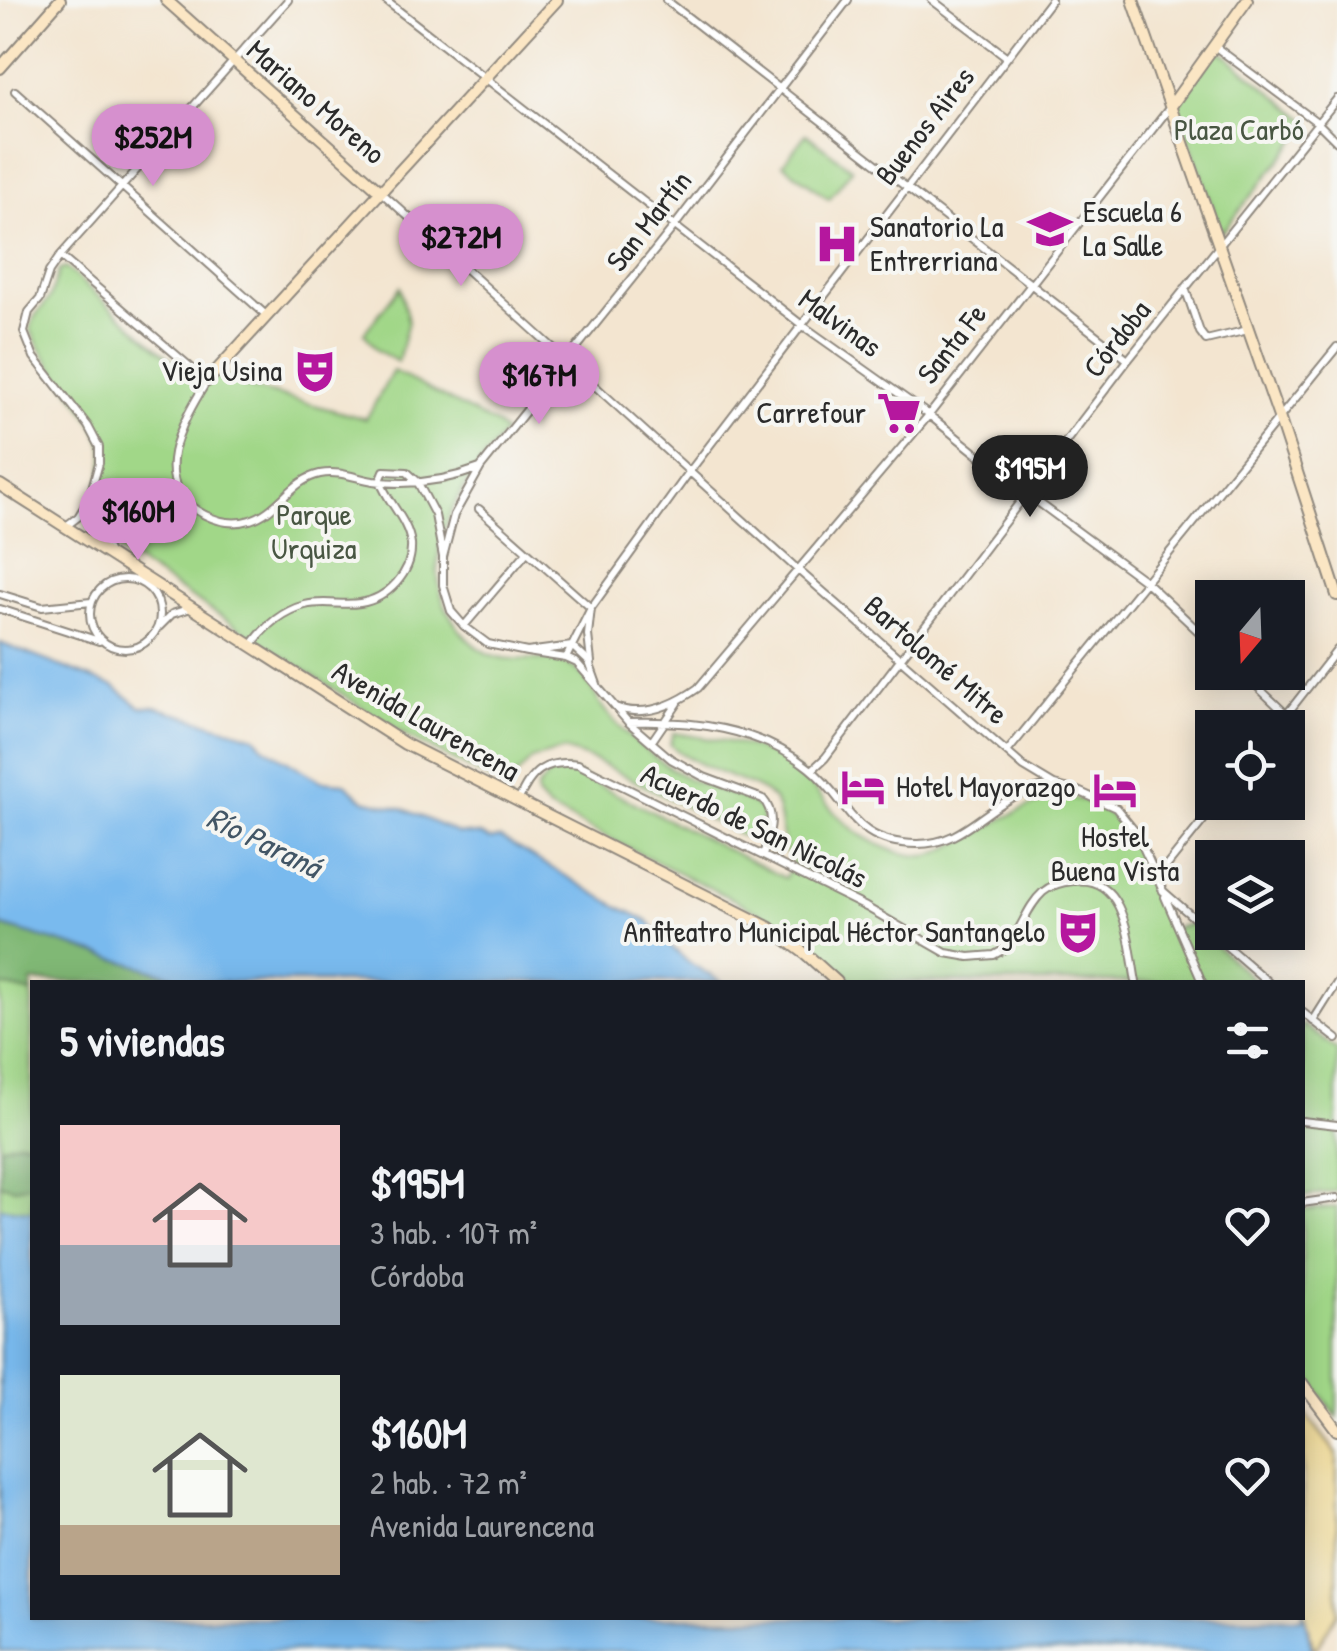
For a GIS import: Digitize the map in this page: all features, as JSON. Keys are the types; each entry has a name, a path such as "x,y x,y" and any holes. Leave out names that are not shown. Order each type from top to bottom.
{"street":[{"path":"0,68 60,0"},
{"name":"Mariano Moreno","path":"166,0 566,362"},
{"path":"175,10 185,0"},
{"path":"66,526 78,517 89,499 98,463 98,443 34,357 24,332 29,312 40,299 60,256 288,0"},
{"name":"Malvinas","path":"385,0 802,324 929,414 1026,494 1145,581 1195,628"},
{"path":"481,467 446,480 417,482 380,482 322,474 298,484 264,515 243,522 217,520 196,510 179,492 173,470 174,448 187,414 207,381 558,0"},
{"path":"666,0 1128,360"},
{"name":"San Martín","path":"443,557 454,515 481,467 676,224 848,0"},
{"path":"932,0 1008,57"},
{"name":"Buenos Aires","path":"572,646 591,608 690,471 1051,0"},
{"path":"1133,0 1337,594"},
{"name":"Santa Fe","path":"652,742 679,702 698,688 929,414 1170,106 1247,0"},
{"path":"1213,45 1318,123 1337,142"},
{"path":"16,91 266,315"},
{"name":"Córdoba","path":"812,770 1128,360 1337,99"},
{"path":"60,256 207,381"},
{"path":"1185,288 1206,340 1249,329"},
{"path":"1006,752 1337,347"},
{"name":"Bartolomé Mitre","path":"566,362 1006,752 1054,785 1078,790 1116,808 1137,834 1163,891 1266,980"},
{"path":"251,646 268,624 293,609 320,602 364,603 400,580 410,558 411,544 404,521 380,482"},
{"path":"417,482 435,514 445,597 464,626 488,644 566,658 586,670 598,686"},
{"name":"Avenida Laurencena","path":"0,485 405,744 772,929 835,980"},
{"path":"89,499 109,554"},
{"path":"479,509 591,608 588,636 598,686"},
{"path":"464,626 527,552"},
{"path":"0,594 42,607 91,602 116,582 136,582 158,601 159,622 155,631"},
{"path":"91,602 92,628 106,643"},
{"path":"0,609 128,649 139,646 172,614 192,608"},
{"path":"527,652 572,646 593,670"},
{"path":"566,658 572,646"},
{"path":"1289,710 1337,650"},
{"name":"Acuerdo de San Nicolás","path":"598,686 628,722 686,769 763,799 769,805 772,822 763,856"},
{"path":"1261,690 1282,710"},
{"path":"615,707 633,712 679,702"},
{"path":"628,722 666,721 745,734 769,742 812,770 856,824 886,839 917,844 957,836 1010,799 1054,785"},
{"name":"Acuerdo de San Nicolás","path":"518,802 531,776 541,767 551,762 578,764 957,956 994,955 1003,950 1034,904 1055,885 1092,882 1104,888 1118,904 1136,980"},
{"path":"1158,878 1204,820"},
{"path":"1163,891 1201,980"},
{"path":"1314,1020 1337,983"},
{"path":"1305,1014 1337,1038"},
{"path":"1305,1122 1337,1125"},
{"path":"1305,1203 1337,1198"},
{"path":"1305,1387 1337,1430"}],"green space":[{"name":"Plaza Carbó","path":"1217,48 1310,123 1221,233 1176,103"},
{"path":"806,134 852,169 829,199 783,164"},
{"name":"Parque Urquiza","path":"66,268 198,383 228,375 244,386 366,419 393,371 497,425 504,433 459,496 440,543 437,568 451,617 472,643 489,654 557,661 577,670 607,713 653,756 683,776 759,808 764,814 757,833 742,836 596,761 564,750 532,759 506,787 410,738 113,547 98,501 104,453 97,432 30,328 50,298 59,270"},
{"path":"400,287 408,321 398,362 377,350 364,333"},
{"path":"674,733 766,752 803,777 856,831 889,849 913,855 938,853 1049,800 1070,798 1091,803 1112,817 1132,841 1170,929 1192,924 1195,950 1221,950 1254,980 852,980 791,928 548,808 537,796 537,789 550,773 568,770 785,878 794,859 787,855 774,800 758,788 681,753 670,744"},
{"path":"0,925 186,980 30,980 30,992 0,985"},
{"path":"0,985 30,992 30,1143 20,1141 0,1147"},
{"path":"1305,1026 1337,1050 1337,1191 1306,1196"},
{"path":"20,1141 30,1143 30,1184 15,1188 0,1184 0,1147"},
{"path":"0,1184 15,1188 30,1184 30,1211 0,1208"},
{"path":"1337,1207 1337,1417 1305,1372 1305,1210"}],"sand":[{"path":"1305,1413 1337,1454 1337,1613 1315,1651 1305,1617"}],"water":[{"name":"Río Paraná","path":"0,643 115,687 140,707 155,707 256,737 264,747 321,781 344,783 364,800 404,809 457,833 481,835 490,840 500,838 647,920 688,962 719,980 186,980 0,925"},
{"path":"0,1208 30,1211 30,1620 1305,1619 1312,1651 0,1651"}],"place":[{"name":"Escuela 6 La Salle","path":"1050,229"},
{"name":"Sanatorio La Entrerriana","path":"837,244"},
{"name":"Vieja Usina","path":"315,371"},
{"name":"Carrefour","path":"899,413"},
{"name":"Hotel Mayorazgo","path":"863,787"},
{"name":"Hostel Buena Vista","path":"1115,790"},
{"name":"Anfiteatro Municipal Héctor Santangelo","path":"1078,932"}]}
